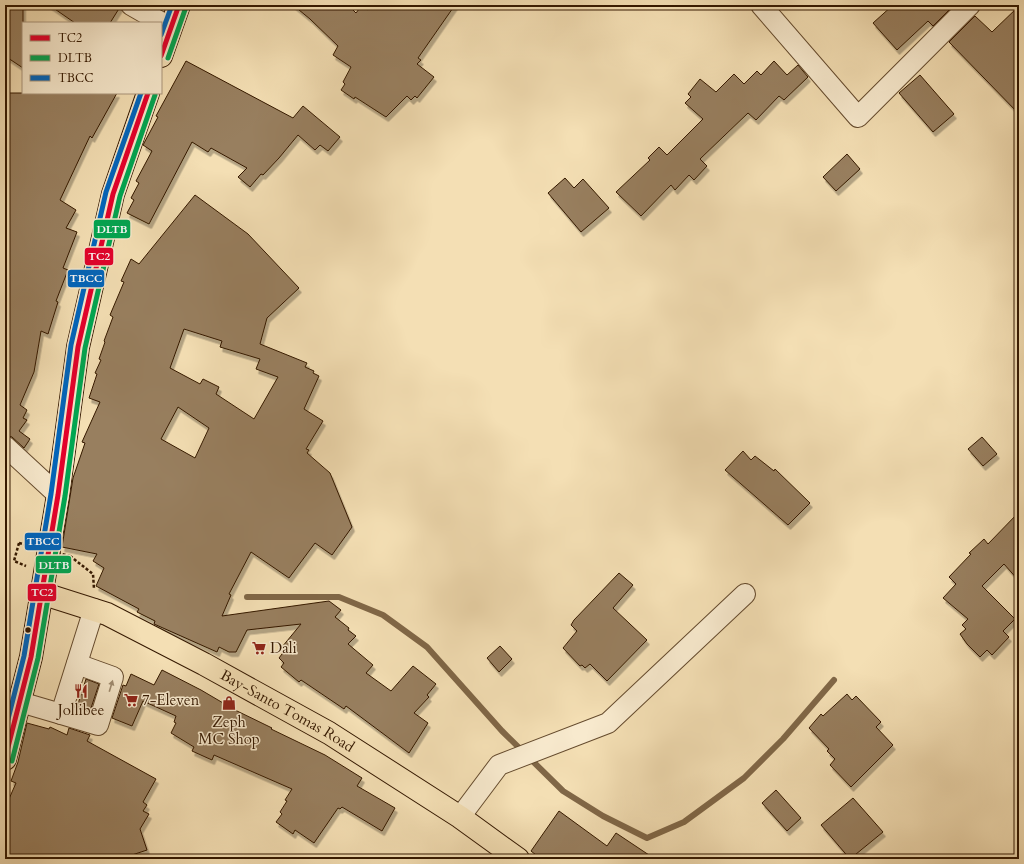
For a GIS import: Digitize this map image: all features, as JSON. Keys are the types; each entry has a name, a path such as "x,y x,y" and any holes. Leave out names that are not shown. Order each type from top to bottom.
{"main road":[{"path":"162,53 179,5"},
{"path":"5,759 31,657 58,495 78,347 113,194 148,94"},
{"name":"Bay-Santo Tomas Road","path":"41,593 94,608 204,664 329,732 460,817 518,859"}],"street":[{"path":"131,5 161,22"},
{"path":"761,5 858,117 970,5"},
{"path":"162,23 171,28"},
{"path":"5,446 58,495"},
{"path":"460,817 499,765 608,723 745,594"},
{"path":"60,714 94,608"},
{"path":"20,702 98,726 114,677 76,664"}],"path":[{"path":"19,543 70,556 93,574 94,608"}],"building":[{"path":"5,5 23,5 22,67 5,56"},
{"path":"49,5 120,5 111,22 74,22"},
{"path":"293,5 348,5 356,13 362,5 368,10 372,5 455,5 418,58 421,60 417,64 434,77 417,98 415,96 411,100 407,96 386,117 355,97 354,99 341,90 345,84 343,82 351,67 333,55 338,46"},
{"path":"893,5 954,5 933,26 928,21 897,50 873,23"},
{"path":"1019,6 1019,114 949,42 975,16 992,32"},
{"path":"186,61 293,118 303,106 340,137 328,151 320,145 315,150 298,135 279,158 263,175 261,174 250,187 238,177 247,168 211,148 208,152 192,142 149,224 127,213 134,200 131,198 139,183 136,181 152,151 143,145 158,117 156,116"},
{"path":"774,61 787,75 798,65 808,77 784,100 779,96 756,120 748,113 700,159 707,166 694,180 689,175 675,190 671,185 641,216 616,192 650,160 648,158 659,147 667,155 703,119 685,103 691,97 688,94 700,79 716,92 734,74 744,84 757,71 761,75"},
{"path":"920,75 954,114 933,132 899,93"},
{"path":"5,93 116,94 92,138 90,136 60,200 76,210 66,228 77,232 63,268 68,270 56,301 58,302 48,334 41,331 34,372 20,405 27,410 23,418 27,420 19,431 30,439 24,448 12,437 5,435 5,286 8,276 5,275"},
{"path":"847,154 860,169 836,191 823,177"},
{"path":"565,178 574,188 583,179 609,208 581,232 548,193"},
{"path":"195,195 248,234 299,288 267,318 260,344 307,363 305,367 314,371 313,373 319,376 304,409 323,421 306,449 309,450 307,453 330,473 352,527 332,555 315,543 289,578 251,552 229,594 231,595 222,616 329,601 341,610 335,617 349,628 348,630 356,636 348,644 373,665 366,673 391,691 413,666 436,684 427,695 429,697 414,713 428,723 409,753 346,706 344,709 301,680 299,682 281,667 284,663 279,658 285,650 282,647 301,624 247,630 236,652 229,652 219,647 217,652 154,624 155,621 137,612 139,609 96,586 104,568 93,561 97,554 62,547 73,478 85,443 82,442 100,402 89,398 97,374 95,373 101,360 99,359 105,342 104,341 113,317 110,315 124,282 121,281 131,259 139,264","holes":["184,329 222,341 220,347 260,359 256,369 278,377 254,419 216,394 219,387 203,379 200,384 170,368","178,407 209,428 195,458 161,439"]},
{"path":"982,437 997,454 983,466 968,449"},
{"path":"743,451 751,460 755,456 774,471 775,469 810,503 788,525 725,470"},
{"path":"1019,512 1019,581 1004,564 982,586 1015,619 1003,631 1009,637 992,655 987,650 980,657 967,644 960,634 966,629 962,625 968,619 943,598 956,584 949,577 971,554 969,553 984,539 988,544"},
{"path":"619,573 633,585 613,608 647,640 607,681 590,664 585,668 582,665 580,666 563,648 577,631 571,625 574,620"},
{"path":"500,646 512,659 499,672 487,658"},
{"path":"162,670 201,690 235,710 272,728 271,729 325,755 362,778 357,786 395,808 382,831 342,807 340,809 338,808 314,843 295,830 293,834 276,822 282,814 280,812 292,789 214,755 212,760 192,751 194,747 171,733 176,723 174,722 176,716 143,701 132,726 112,718 123,685 126,686 131,674 154,685"},
{"path":"86,679 99,684 90,711 77,707"},
{"path":"847,694 852,700 856,696 881,722 876,727 893,745 851,787 830,765 835,759 827,751 829,749 809,728 821,714 823,716"},
{"path":"27,723 49,729 50,727 67,735 69,728 90,735 87,741 156,779 143,802 147,805 143,811 149,814 140,829 147,850 120,859 5,859 5,808 16,783 11,781 18,762"},
{"path":"776,790 801,818 787,831 762,803"},
{"path":"853,798 883,832 850,859 821,825"},
{"path":"559,811 607,846 616,833 655,859 541,859 531,851"}],"waterway":[{"path":"247,597 339,597 383,615 427,647 502,731 563,791 603,816 647,838 684,822 744,778 783,739 834,680"}],"transit line":[{"name":"TBCC","path":"162,32 172,5"},
{"name":"TC2","path":"162,53 179,5"},
{"name":"DLTB","path":"168,58 186,7"},
{"name":"TBCC","path":"5,731 24,656 51,494 71,345 106,192 141,94"},
{"name":"TC2","path":"5,759 31,657 58,495 78,347 113,194 148,94"},
{"name":"DLTB","path":"12,761 38,658 65,496 85,348 120,196 155,95"}],"place":[{"name":"Dali","path":"259,648"},
{"name":"Jollibee","path":"81,691"},
{"name":"7-Eleven","path":"131,700"},
{"name":"Zeph MC Shop","path":"229,703"}]}
